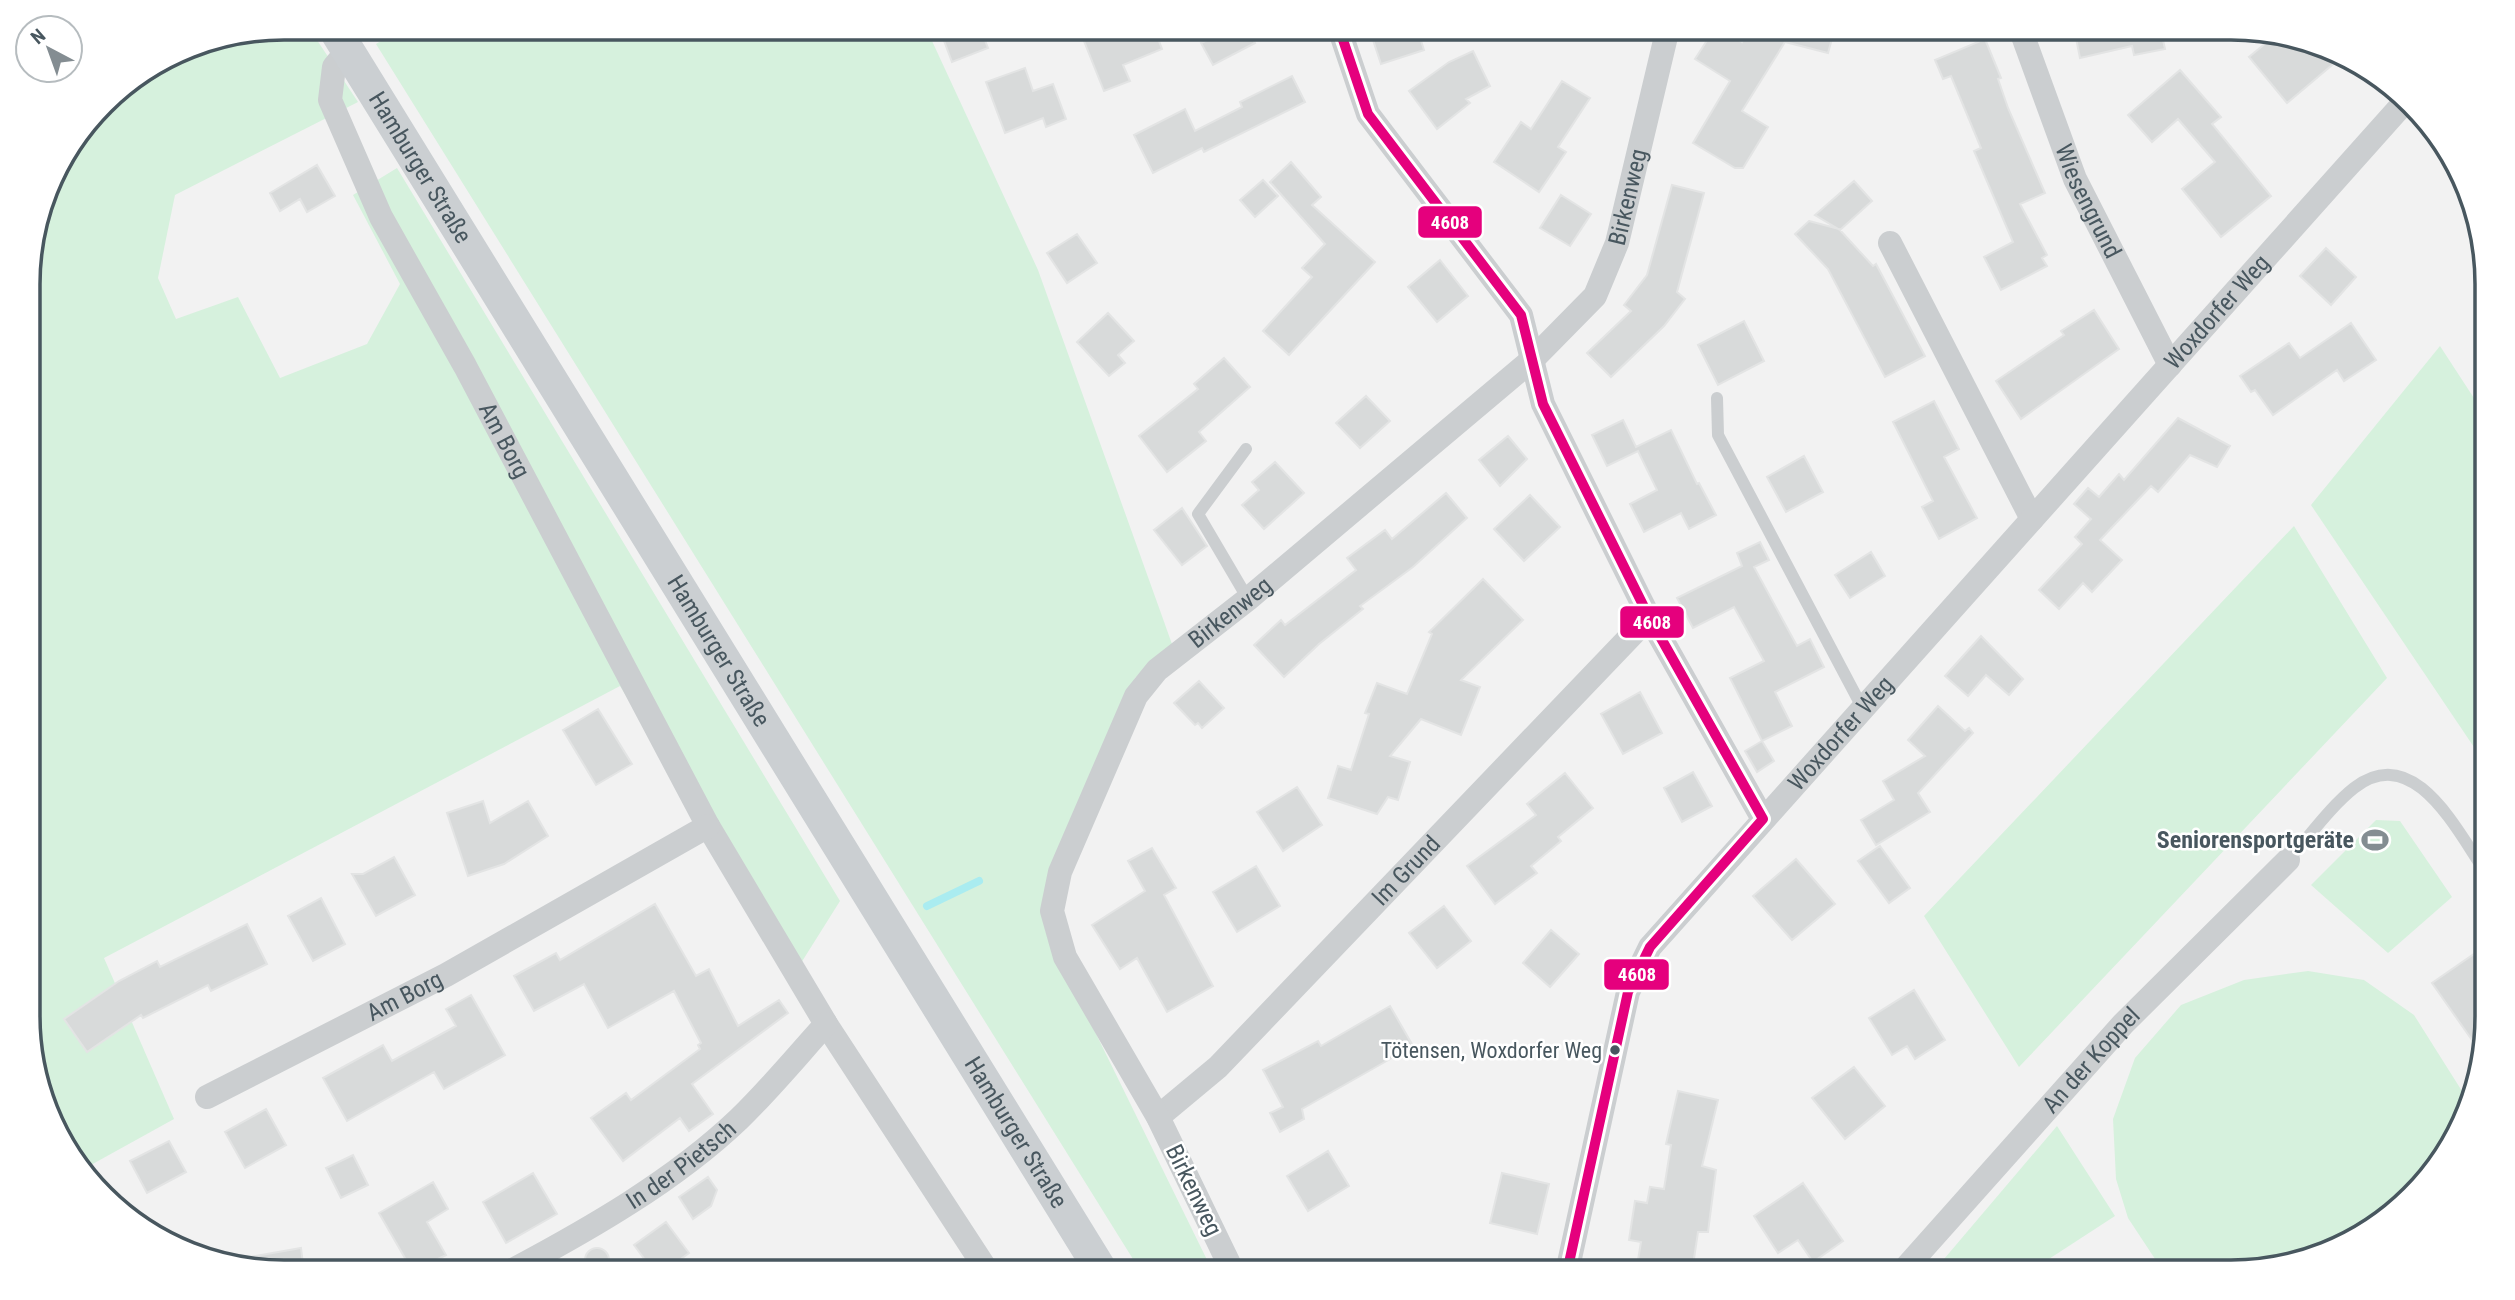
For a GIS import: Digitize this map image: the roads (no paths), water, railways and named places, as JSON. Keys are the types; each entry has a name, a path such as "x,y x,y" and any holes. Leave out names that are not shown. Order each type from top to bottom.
{"main road":[{"name":"Hamburger Straße","path":"342,40 1094,1260"}],"street":[{"name":"Am Borg","path":"341,40 330,100 381,217 465,366 708,826 826,1024 980,1260"},
{"path":"1343,40 1368,114 1521,315 1534,358 1543,404 1648,617 1763,818"},
{"name":"Birkenweg","path":"1227,1260 1158,1116 1065,957 1052,911 1060,872 1136,696 1157,670 1248,599 1534,358 1595,296 1617,243 1665,40"},
{"name":"Wiesengrund","path":"2025,40 2075,179 2170,365"},
{"name":"Woxdorfer Weg","path":"1570,1259 1628,992 1650,947 2399,108"},
{"path":"1890,243 2032,519"},
{"name":"Im Grund","path":"1158,1116 1218,1067 1648,617"},
{"name":"Am Borg","path":"207,1097 446,975 708,826"},
{"name":"An der Koppel","path":"1913,1259 2123,1024 2288,860"},
{"name":"In der Pietsch","path":"531,1260 588,1229 691,1157 738,1120 826,1024"}],"lane":[{"path":"1717,398 1718,435 1862,707"},
{"path":"1246,449 1198,514 1248,599"},
{"path":"2288,860 2354,789 2378,775 2400,774 2430,793 2475,857"}],"waterway":[{"path":"927,906 979,881"}],"place":[{"name":"Seniorensportgeräte","path":"2375,840"},
{"name":"Tötensen, Woxdorfer Weg","path":"1615,1050"}]}
